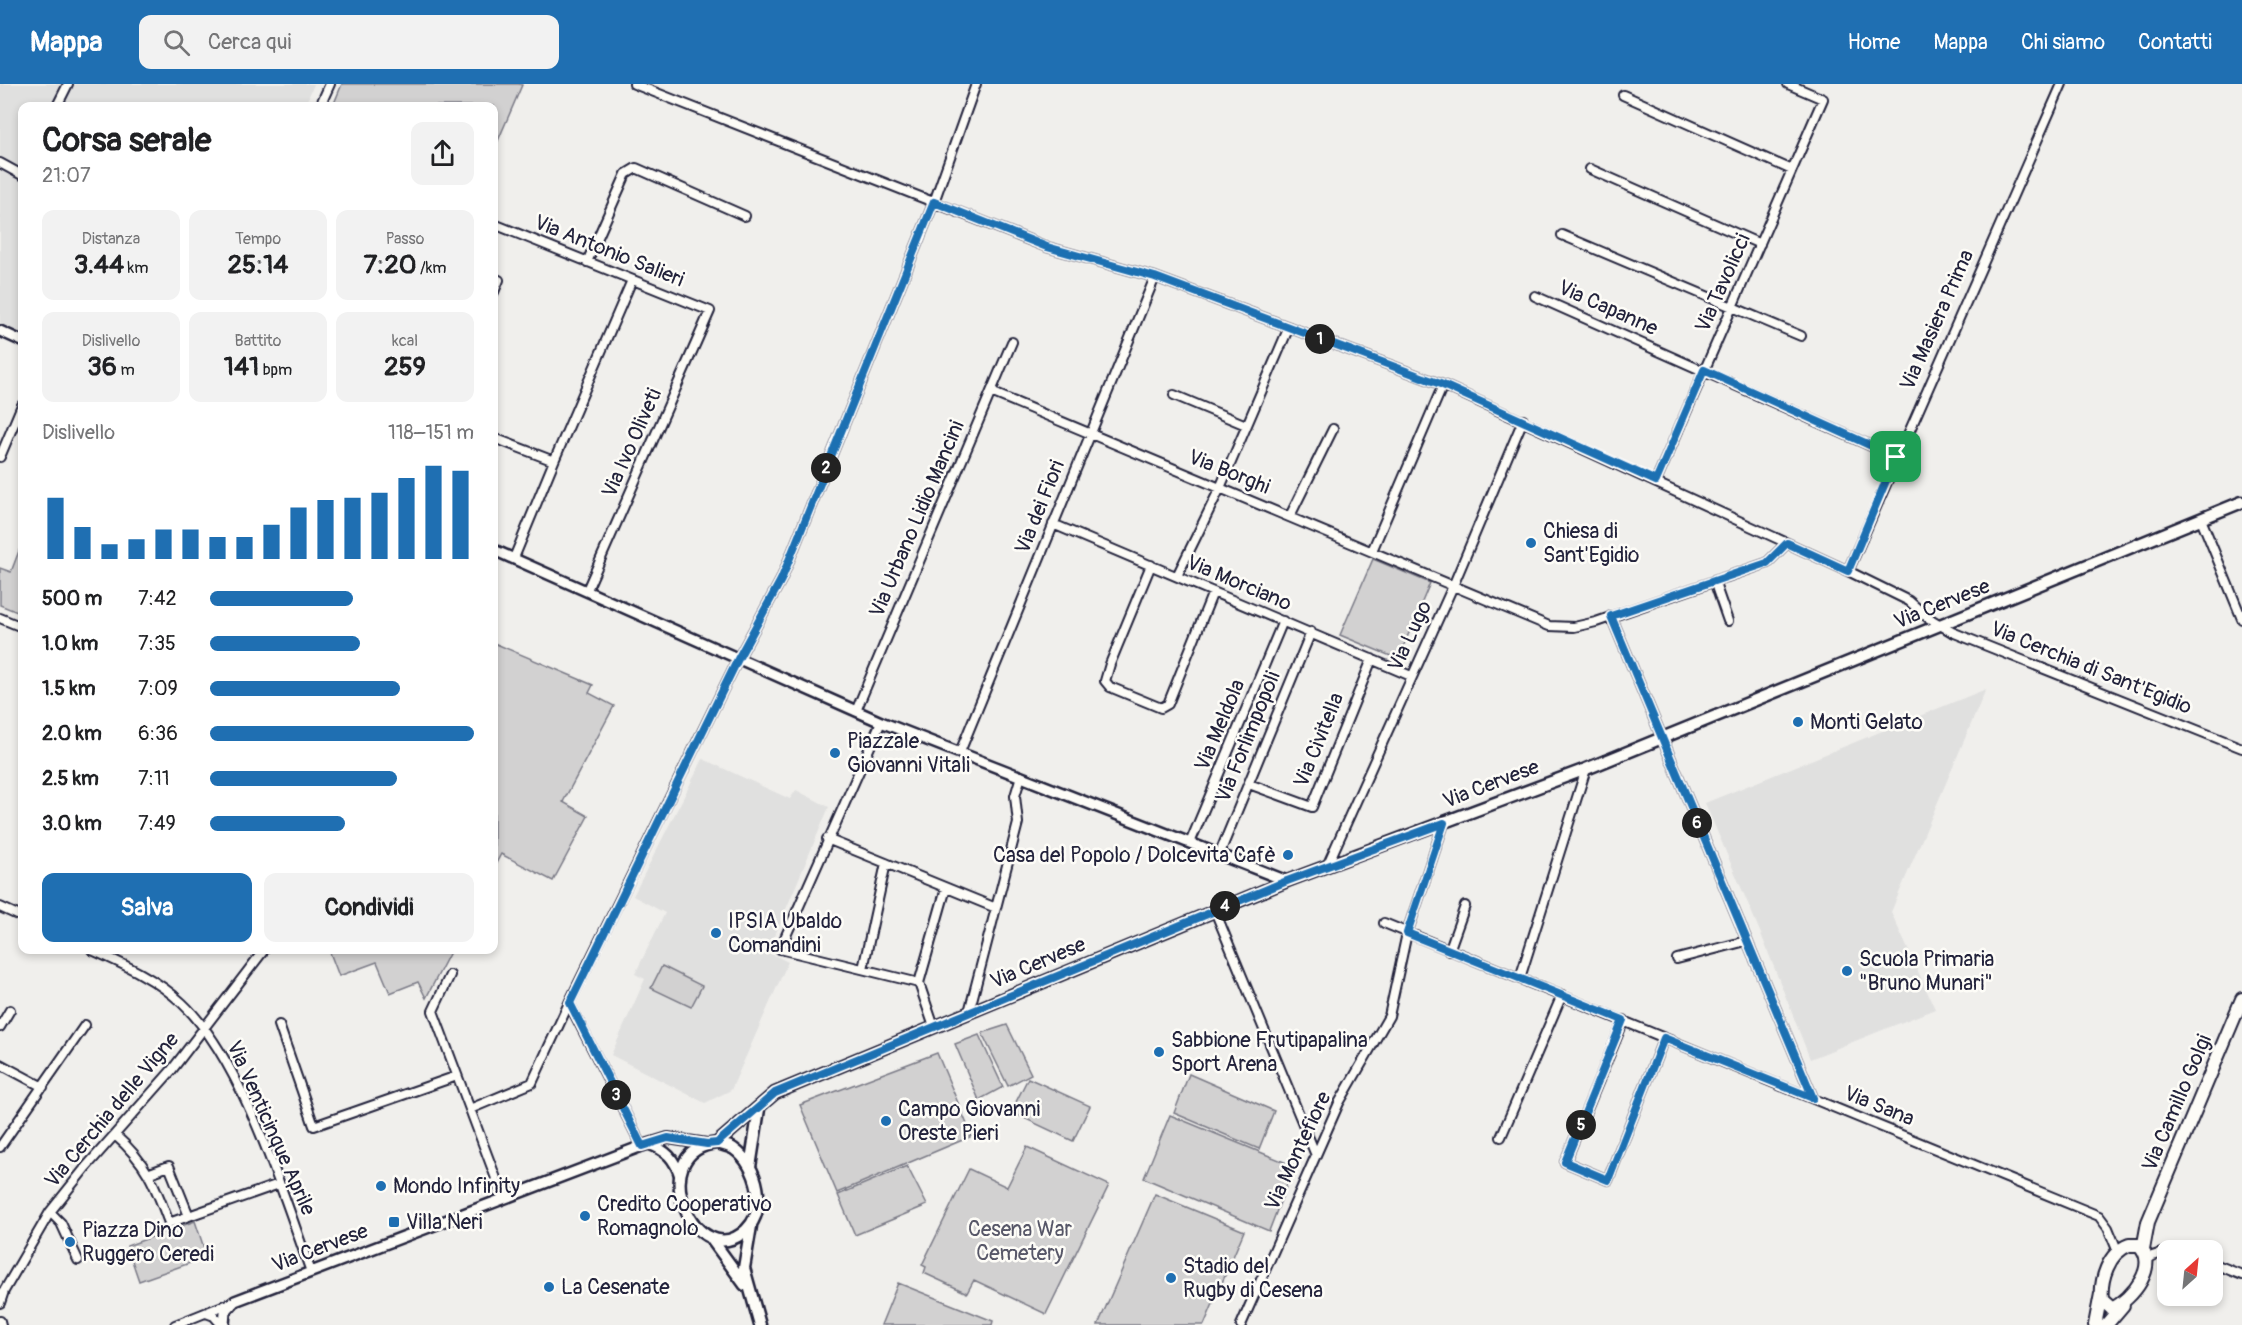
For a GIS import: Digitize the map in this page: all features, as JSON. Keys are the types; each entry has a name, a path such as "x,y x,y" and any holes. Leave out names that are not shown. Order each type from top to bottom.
{"main road":[{"name":"Via Cervese","path":"712,1143 759,1109 775,1093 1215,910 1586,769 2242,502"},
{"name":"Via Camillo Golgi","path":"2118,1252 2129,1245 2148,1222 2242,999"},
{"path":"759,1109 750,1167 758,1198 744,1268 760,1325"},
{"path":"750,1167 733,1148 712,1143 691,1154 680,1176 680,1197 688,1217 700,1232 710,1237 727,1240 741,1235 751,1225"},
{"name":"Via Camillo Golgi","path":"2124,1303 2142,1279 2148,1222"},
{"path":"710,1237 749,1292"},
{"path":"2129,1245 2139,1245 2145,1253"},
{"path":"2096,1325 2101,1290 2109,1263 2118,1252"},
{"path":"2101,1290 2107,1306 2112,1309 2124,1303"},
{"path":"2106,1325 2124,1303"}],"street":[{"path":"59,102 68,84"},
{"path":"322,102 330,84"},
{"name":"Via Cerchia di Sant'Egidio","path":"633,84 1047,247 1155,277 1443,385 1848,571 1909,602 1940,626 2242,748"},
{"path":"470,1109 532,1083 738,659 781,580 934,202 976,84"},
{"name":"Via Tavolicci","path":"1656,481 1823,99 1788,84"},
{"name":"Via Masiera Prima","path":"1848,571 1896,457 2062,84"},
{"path":"1623,95 1792,170"},
{"path":"0,163 18,173"},
{"path":"587,262 626,174 636,168 745,216"},
{"path":"1590,169 1760,244"},
{"name":"Via Antonio Salieri","path":"498,226 710,312"},
{"path":"1562,235 1801,336"},
{"name":"Via dei Fiori","path":"960,752 1155,277"},
{"path":"514,558 632,280"},
{"name":"Via Capanne","path":"1535,296 1896,457"},
{"name":"Via Ivo Oliveti","path":"587,590 710,312"},
{"path":"1177,576 1220,488 1289,327"},
{"path":"0,331 18,339"},
{"name":"Via Urbano Lidio Mancini","path":"856,711 1012,342"},
{"path":"1372,551 1443,385"},
{"name":"Via Borghi","path":"991,392 1549,626 1574,627 1767,563 1787,543"},
{"path":"1174,394 1246,425"},
{"path":"0,457 18,414"},
{"name":"Via Lugo","path":"1327,866 1453,586 1523,420"},
{"path":"1290,516 1333,429"},
{"path":"498,440 554,461"},
{"path":"2201,519 2242,619"},
{"name":"Via Morciano","path":"1053,524 1411,676"},
{"path":"498,552 881,722 1287,881"},
{"path":"1151,565 1110,664 1105,681 1110,687 1161,708 1168,704 1214,592"},
{"path":"1714,581 1728,621"},
{"path":"1611,616 1813,1098"},
{"path":"0,618 18,625"},
{"name":"Via Meldola","path":"1190,843 1283,621"},
{"name":"Via Forlimpopoli","path":"1219,855 1311,632"},
{"name":"Via Civitella","path":"1249,784 1312,807 1372,659"},
{"path":"881,722 780,949 919,982"},
{"path":"1520,978 1586,769"},
{"path":"969,1012 1018,823 1015,796 1021,776"},
{"name":"Via Montefiore","path":"1240,1325 1339,1103 1389,1016 1407,933 1444,823"},
{"path":"827,839 996,908"},
{"path":"863,969 886,863"},
{"path":"934,1027 919,982 946,888"},
{"path":"1449,951 1465,906"},
{"path":"0,907 18,915"},
{"path":"1215,910 1315,1153"},
{"name":"Via Sana","path":"1384,923 2099,1216 2108,1228 2118,1252"},
{"path":"1677,959 1746,941"},
{"name":"Via Venticinque Aprile","path":"109,954 158,984 181,1002 204,1027 224,1057 279,1184 311,1272"},
{"name":"Via Cerchia delle Vigne","path":"0,1303 4,1291 50,1212 171,1071 261,954"},
{"path":"450,975 433,1011 503,1197"},
{"path":"1501,1137 1562,995"},
{"path":"570,1003 645,1145 663,1150 674,1160 680,1176"},
{"path":"0,1027 10,1010"},
{"path":"1623,1020 1565,1162 1608,1180 1664,1038"},
{"path":"0,1147 85,1025"},
{"path":"279,1025 314,1126 457,1076"},
{"path":"0,1064 43,1087"},
{"path":"0,1130 9,1135"},
{"path":"115,1135 136,1153 150,1173 169,1223 279,1184"},
{"name":"Via Cervese","path":"175,1325 503,1197 645,1145 678,1138 712,1143"},
{"path":"150,1173 169,1166 189,1216"},
{"path":"50,1212 61,1223 78,1260"},
{"path":"2145,1253 2157,1252"},
{"path":"2223,1267 2242,1275"},
{"path":"223,1325 225,1312 235,1301"},
{"path":"206,1312 223,1325"}],"shaded area":[{"path":"0,84 314,84 307,102 18,102 18,333 0,325"},
{"path":"1986,689 1891,912 1935,1009 1810,1059 1761,934 1705,803"},
{"name":"IPSIA Ubaldo Comandini","path":"703,759 790,799 796,790 829,807 768,952 788,962 731,1090 705,1103 611,1055 645,979 635,974 665,913 633,896"}],"green space":[{"path":"342,84 522,85 498,141 498,102 335,102"},
{"path":"18,554 18,612 0,605 0,568 11,572"},
{"path":"1373,559 1430,583 1398,659 1340,635"},
{"path":"498,645 593,685 589,693 614,706 563,802 588,816 553,881 501,854 498,860"},
{"path":"331,954 449,954 426,998 418,982 390,993 377,962 339,976"},
{"path":"662,966 702,986 691,1007 651,988"},
{"path":"1007,1025 1031,1074 1008,1086 982,1033"},
{"path":"979,1035 1003,1087 979,1100 955,1044"},
{"name":"Campo Giovanni Oreste Pieri","path":"937,1053 972,1136 837,1193 800,1105"},
{"path":"1189,1074 1274,1111 1259,1149 1174,1113"},
{"path":"1028,1078 1090,1106 1073,1141 1011,1112"},
{"path":"1170,1115 1294,1166 1269,1231 1144,1178"},
{"name":"Cesena War Cemetery","path":"1027,1147 1109,1185 1046,1314 974,1280 967,1293 924,1273 926,1267 922,1265 969,1169 1007,1187"},
{"path":"907,1166 927,1205 855,1235 838,1195"},
{"name":"Stadio del Rugby di Cesena","path":"1155,1194 1244,1231 1204,1325 1098,1325"},
{"path":"195,1221 207,1257 139,1281 127,1246"},
{"path":"898,1283 993,1321 992,1325 881,1325"}],"place":[{"name":"Chiesa di Sant'Egidio","path":"1531,543"},
{"name":"Monti Gelato","path":"1798,722"},
{"name":"Piazzale Giovanni Vitali","path":"835,753"},
{"name":"Casa del Popolo / Dolcevita Cafè","path":"1288,855"},
{"name":"IPSIA Ubaldo Comandini","path":"716,933"},
{"name":"Scuola Primaria \"Bruno Munari\"","path":"1847,971"},
{"name":"Sabbione Frutipapalina Sport Arena","path":"1159,1052"},
{"name":"Campo Giovanni Oreste Pieri","path":"886,1121"},
{"name":"Mondo Infinity","path":"381,1186"},
{"name":"Credito Cooperativo Romagnolo","path":"585,1216"},
{"name":"Villa Neri","path":"394,1222"},
{"name":"Piazza Dino Ruggero Ceredi","path":"70,1242"},
{"name":"Stadio del Rugby di Cesena","path":"1171,1278"},
{"name":"La Cesenate","path":"549,1287"}],"route":[{"path":"934,202 1047,247 1155,277 1443,385 1656,481 1704,370 1896,457 1848,571 1787,543 1767,563 1611,616 1813,1098 1664,1038 1608,1180 1565,1162 1623,1020 1407,933 1444,823 1287,881 775,1093 717,1143 707,1144 668,1138 642,1146 576,1018 570,1003 738,659 781,580 934,202"}]}
